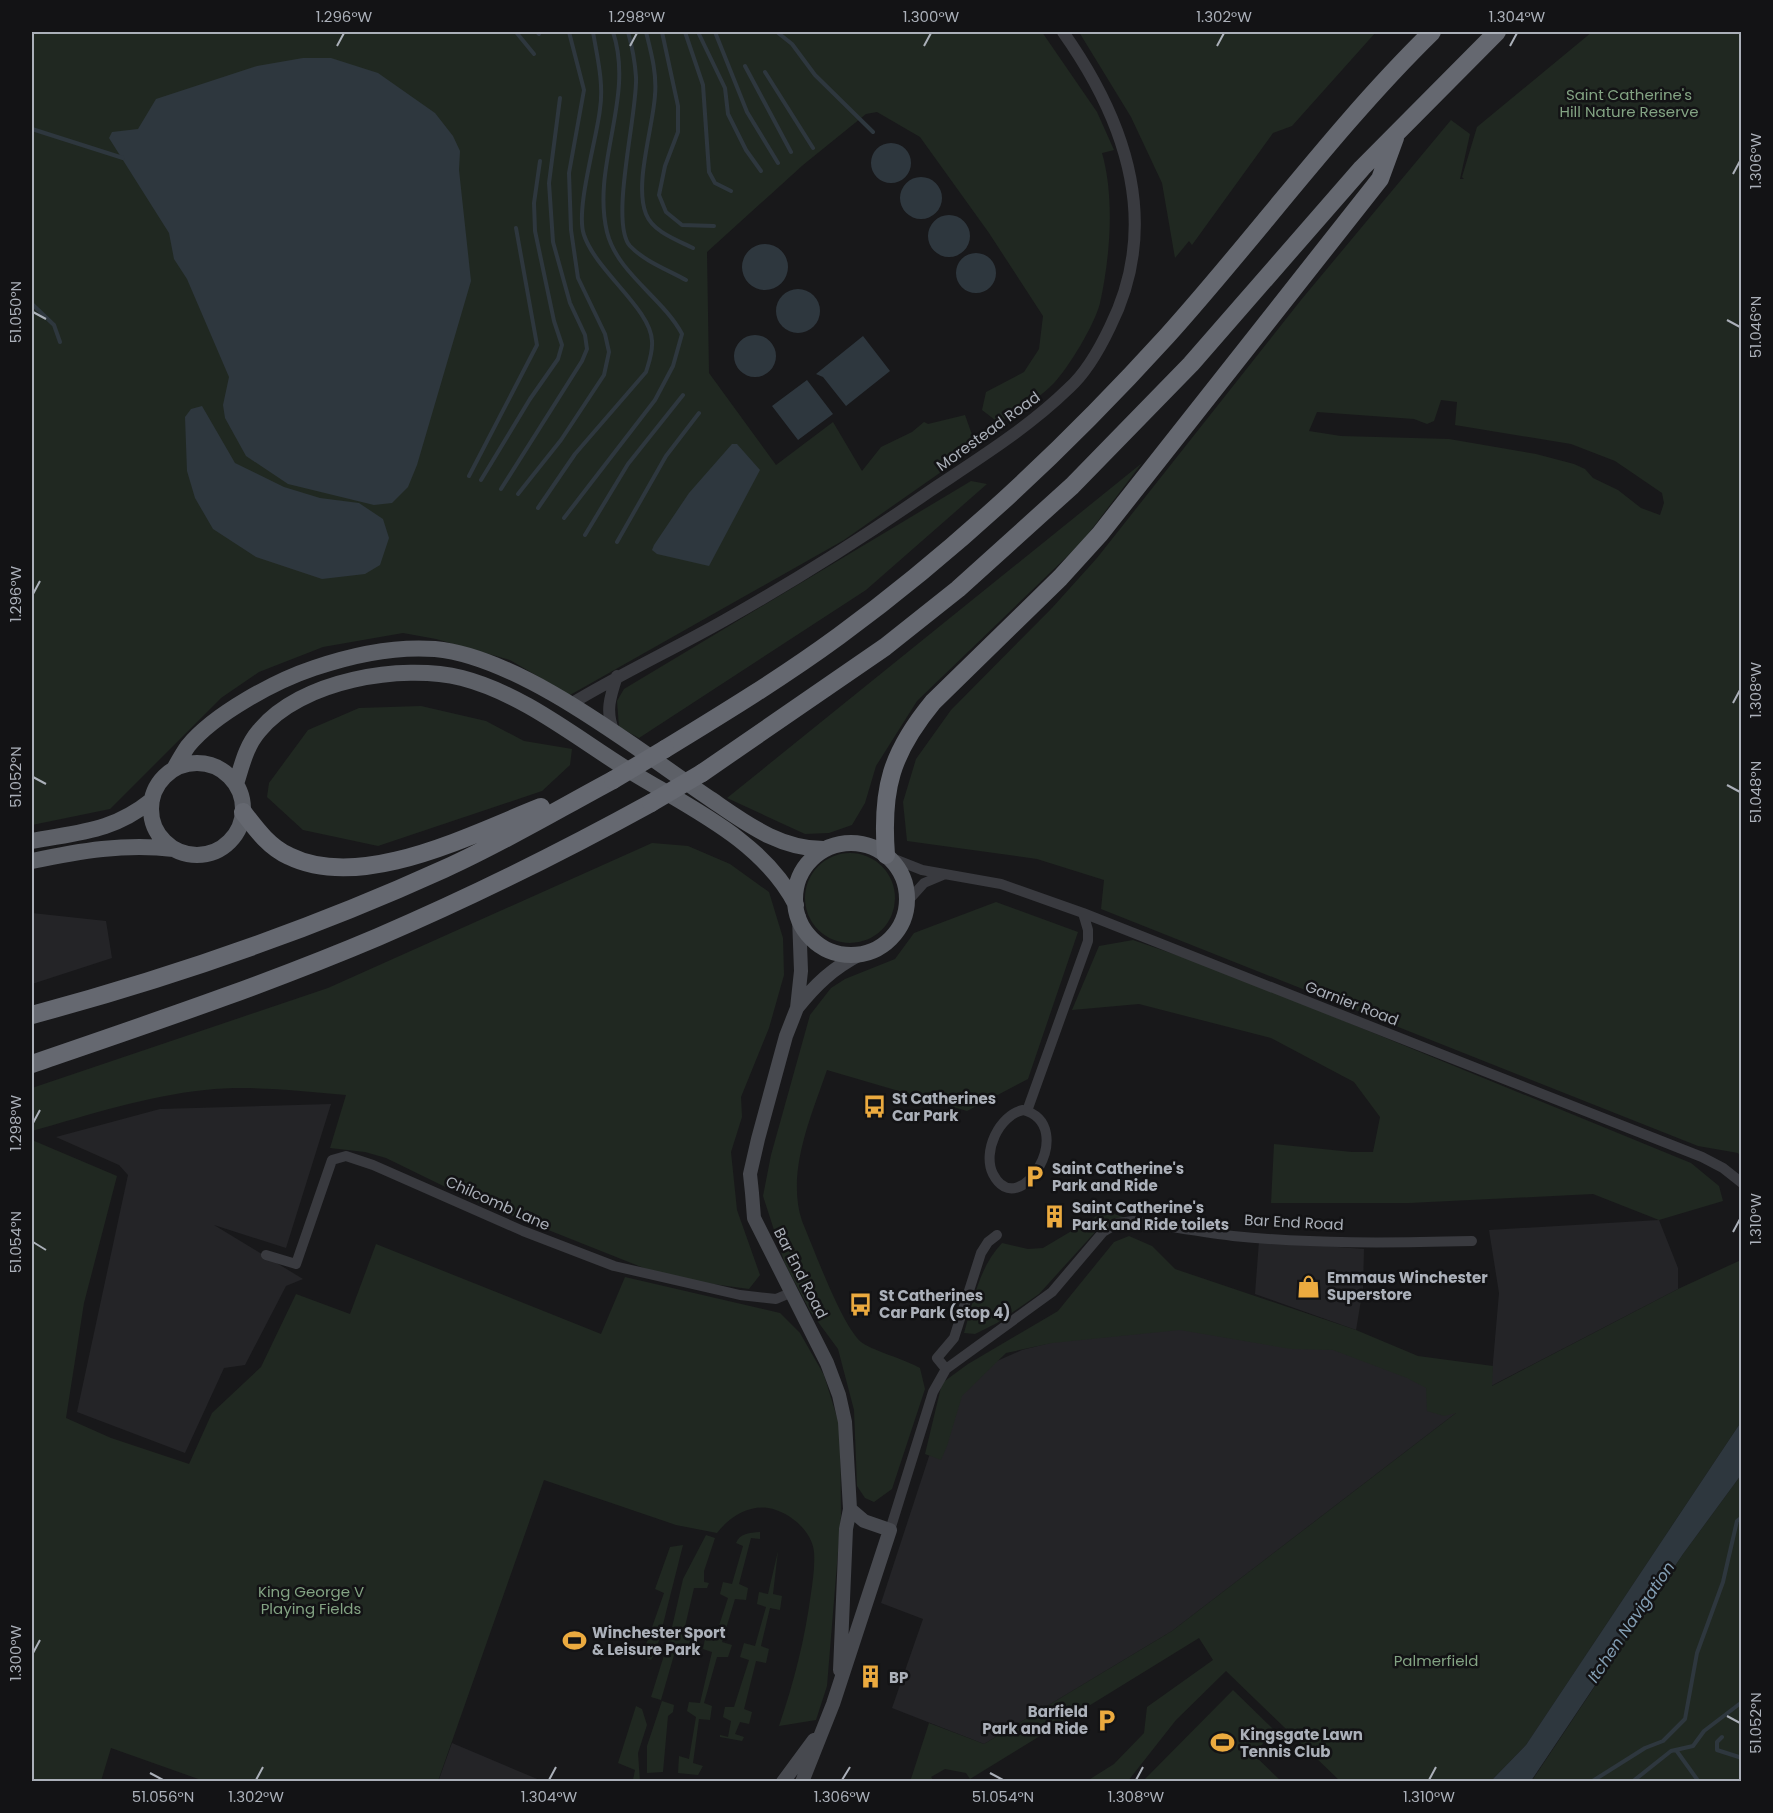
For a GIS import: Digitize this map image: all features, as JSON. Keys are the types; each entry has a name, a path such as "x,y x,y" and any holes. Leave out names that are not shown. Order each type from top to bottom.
{"highway":[{"path":"32,1015 142,985 301,930 446,868 613,780 769,685 840,635 898,590 1031,476 1077,432 1174,328 1258,233 1325,148 1432,32"},
{"path":"32,1064 256,985 377,937 573,846 702,773 885,646 958,589 1072,486 1191,364 1398,130 1497,32"},
{"path":"887,856 887,793 893,766 899,750 917,721 933,702 1060,579 1100,534 1380,179 1398,130"},
{"path":"32,841 112,825 131,816 152,800 164,777 174,769 189,746 214,723 249,700 298,673 368,654 434,649 464,654 496,665 569,705 754,829 799,848 826,849"},
{"path":"236,784 247,749 259,730 276,714 315,693 372,676 431,673 462,678 522,704 709,819 757,853 777,873 804,928 822,946 834,952 860,954 887,942 897,931 907,902 903,878 887,856 872,847 856,843 841,844 826,849 814,857 799,879 797,911"},
{"path":"32,861 110,847 142,845 174,849 188,855 204,855 219,850 231,840 240,827 243,812 242,797 236,784 220,770 201,763 174,769"},
{"path":"243,812 256,831 275,848 290,857 313,864 340,867 365,866 399,860 429,850 613,780"},
{"path":"152,800 155,828 174,849"}],"main road":[{"name":"Bar End Road","path":"797,911 801,971 797,1008 786,1036 750,1174 754,1218 822,1354 839,1395 845,1422 850,1509 846,1529 839,1656 842,1675"},
{"name":"Bar End Road","path":"797,1008 815,985 840,964 860,954"},
{"path":"850,1509 864,1521 890,1530"},
{"name":"Bar End Road","path":"802,1782 842,1675 890,1530"},
{"name":"Bar End Road","path":"783,1782 823,1729"}],"street":[{"name":"Morestead Road","path":"569,705 617,676 723,621 847,547 1034,420 1071,387 1086,368 1106,337 1125,292 1135,245 1136,210 1130,170 1118,136 1099,92 1063,32"},
{"path":"616,735 609,721 608,702 617,676"},
{"name":"Garnier Road","path":"887,856 943,875 972,877 1001,884 1083,913 1702,1157 1723,1168 1742,1183"},
{"path":"907,902 924,883 943,875"},
{"path":"1027,1111 1088,941 1088,930 1083,913"},
{"path":"1027,1111 1040,1120 1046,1129 1043,1159 1030,1182 1018,1188 1005,1186 996,1180 989,1162 994,1142 998,1130 1008,1116 1015,1112 1027,1111"},
{"name":"Chilcomb Lane","path":"266,1255 296,1264 332,1160 346,1156 373,1165 523,1231 614,1266 740,1295 776,1299 790,1293"},
{"name":"Bar End Road","path":"890,1530 933,1392 946,1369 1038,1304 1064,1281 1103,1232 1118,1223 1133,1221 1233,1236 1279,1239 1378,1243 1472,1241"},
{"path":"946,1369 937,1358 954,1338 981,1253 988,1242 997,1235"}],"shaded area":[{"path":"32,913 106,921 112,958 32,984"},
{"path":"331,1104 286,1248 214,1225 303,1279 286,1286 245,1365 224,1368 185,1453 77,1412 128,1175 119,1165 56,1137 160,1109"},
{"path":"1659,1220 1678,1268 1678,1289 1491,1386 1172,1631 984,1744 892,1708 923,1619 881,1603 954,1380 1022,1350 1186,1309 1491,1385 1499,1293 1489,1230"},
{"path":"1259,1241 1364,1249 1363,1288 1356,1330 1255,1294"},
{"path":"452,1743 542,1781 438,1782"}],"green space":[{"path":"32,32 1042,32 1097,112 1114,150 1102,153 1109,189 1110,228 1100,303 1081,345 1067,367 1048,389 999,423 982,410 986,392 1024,372 1039,349 1043,316 989,233 920,137 877,112 866,114 803,165 707,252 709,373 776,465 833,422 862,471 881,447 912,432 924,422 928,424 965,415 975,443 964,456 844,540 570,695 510,660 436,639 403,633 323,647 259,672 221,698 110,809 32,825"},
{"path":"1079,32 1376,32 1292,126 1273,133 1192,245 1189,241 1175,258 1162,183 1131,117"},
{"name":"Saint Catherine's Hill Nature Reserve","path":"1592,32 1741,32 1741,1158 1738,1153 1698,1146 1101,909 1104,880 1037,859 907,841 903,802 916,759 951,710 1052,608 1097,558 1301,300 1451,120 1470,134 1460,179 1464,179 1462,177 1477,127","holes":["1441,400 1457,402 1455,425 1571,444 1615,461 1662,493 1664,503 1660,515 1641,508 1618,490 1593,478 1585,469 1536,454 1449,439 1341,436 1309,431 1317,412 1414,419 1427,424 1434,421"]},
{"path":"1142,463 1082,542 917,701 876,766 865,803 852,825 829,833 805,834 727,798"},
{"path":"971,481 987,484 866,590 639,738 619,727 617,701 624,689"},
{"path":"421,706 486,721 524,741 572,749 570,765 542,791 378,846 303,830 267,797 269,783 308,730 359,708"},
{"path":"652,843 688,846 730,864 769,892 783,938 784,975 769,1028 741,1097 742,1117 731,1152 737,1210 760,1275 749,1289 669,1278 470,1199 386,1158 365,1152 330,1148 346,1095 258,1088 205,1090 139,1101 32,1131 32,1088 328,988"},
{"path":"850,853 875,861 887,873 895,898 887,923 875,935 850,943 825,935 813,923 805,898 813,873 825,861"},
{"path":"996,902 1078,932 1028,1079 967,1111 827,1070 802,1145 797,1183 802,1221 845,1319 861,1342 920,1368 925,1389 892,1489 874,1502 865,1498 857,1486 854,1410 838,1349 810,1311 785,1264 763,1196 771,1155 810,1015 831,988 845,979 895,959 914,933"},
{"path":"1133,940 1220,970 1691,1163 1719,1186 1723,1201 1659,1220 1593,1194 1409,1203 1271,1203 1274,1144 1373,1152 1380,1117 1354,1082 1271,1038 1139,1004 1072,1010 1099,946"},
{"name":"King George V Playing Fields","path":"32,1140 117,1176 84,1303 66,1418 111,1438 189,1464 212,1413 261,1367 296,1294 350,1314 376,1244 601,1334 625,1277 780,1313 800,1333 824,1375 840,1427 841,1515 827,1686 816,1720 779,1726 802,1644 814,1572 812,1544 809,1536 798,1523 776,1510 761,1508 739,1514 717,1533 676,1525 544,1480 438,1781 204,1781 111,1748 101,1781 32,1781"},
{"path":"1105,1211 1126,1218 1097,1230 1039,1294 997,1323 975,1334 964,1333 982,1274 994,1252 1002,1243 1028,1249 1043,1248"},
{"name":"Palmerfield","path":"1129,1236 1152,1246 1175,1269 1356,1330 1418,1356 1493,1366 1492,1386 1678,1289 1741,1260 1741,1422 1526,1745 1491,1781 1340,1781 1226,1671 1176,1720 1128,1781 1087,1781 1114,1764 1144,1733 1147,1707 1213,1660 1199,1638 970,1779 966,1773 945,1769 931,1777 934,1781 910,1782 929,1723 984,1744 1172,1631 1456,1413 1444,1416 1427,1411 1426,1388 1407,1378 1333,1350 1291,1349 1180,1330 1052,1343 1006,1353 962,1396 941,1460 925,1454 942,1383 968,1364 1058,1311 1114,1242"},
{"path":"1741,1475 1741,1781 1531,1782 1683,1554"},
{"path":"760,1532 760,1539 751,1538 739,1584 748,1588 746,1600 735,1599 722,1642 732,1645 728,1657 717,1657 704,1703 712,1706 710,1720 699,1719 693,1763 703,1766 698,1775 678,1773 679,1756 689,1759 696,1717 687,1711 689,1702 700,1703 712,1652 703,1649 705,1639 714,1641 728,1598 720,1594 723,1582 732,1584 743,1546 736,1543 742,1535"},
{"path":"706,1535 715,1538 704,1571 704,1582 709,1583 707,1588 694,1588 683,1635 691,1637 688,1650 676,1648 661,1700 651,1697 670,1636 683,1579"},
{"path":"683,1545 656,1652 651,1660 642,1656 664,1593 655,1589 670,1547"},
{"path":"778,1551 773,1594 782,1596 780,1610 770,1608 761,1646 769,1649 766,1663 756,1661 744,1709 752,1712 749,1724 740,1722 735,1734 744,1737 742,1741 720,1737 720,1735 728,1737 731,1721 723,1717 725,1707 734,1707 749,1660 740,1657 744,1643 755,1646 766,1607 757,1604 759,1592 768,1594"},
{"name":"Kingsgate Lawn Tennis Club","path":"1233,1690 1275,1731 1253,1754 1281,1781 1143,1781"},
{"path":"662,1701 674,1705 673,1712 668,1716 663,1772 647,1773 647,1746"},
{"path":"636,1706 642,1709 647,1725 638,1753 640,1782 633,1780 635,1770 618,1763"}],"water":[{"path":"303,58 331,58 378,73 435,113 453,136 460,151 459,170 471,281 417,465 408,487 392,503 374,505 288,484 246,456 225,418 223,405 229,377 187,279 174,259 169,233 109,138 112,132 138,129 156,99 257,66"},
{"path":"891,143 899,144 905,149 910,155 910,171 905,177 899,182 891,183 883,182 877,177 872,171 871,163 872,155 877,149 883,144"},
{"path":"921,177 936,183 942,198 936,213 921,219 906,213 900,198 906,183"},
{"path":"949,215 964,221 970,236 964,251 949,257 934,251 928,236 934,221"},
{"path":"765,244 774,245 782,250 787,258 787,276 782,284 774,289 765,290 756,289 748,284 743,276 742,267 743,258 748,250 756,245"},
{"path":"976,253 984,254 990,259 995,265 995,281 990,287 984,292 976,293 968,292 962,287 957,281 956,273 957,265 962,259 968,254"},
{"path":"798,289 813,296 820,311 813,326 798,333 783,326 776,311 783,296"},
{"path":"755,335 770,341 776,356 770,371 755,377 740,371 734,356 740,341"},
{"path":"863,336 890,371 846,406 823,377 816,374"},
{"path":"807,380 833,414 798,440 772,406"},
{"path":"202,406 235,463 284,487 320,498 359,503 383,519 389,538 380,565 365,574 322,579 256,557 213,529 195,498 187,471 185,417 191,409"},
{"path":"732,444 737,444 760,470 709,566 657,554 652,550 654,545 689,493"},
{"name":"Itchen Navigation","path":"1741,1422 1741,1475 1683,1554 1531,1781 1491,1781 1526,1745"}],"waterway":[{"path":"516,32 534,54"},
{"path":"518,494 561,440 604,375 609,352 605,334 578,278 571,230 569,173 584,90 569,32"},
{"path":"538,508 575,454 646,372 652,349 649,329 643,316 590,249 584,235 582,224 584,192 601,99 600,70 593,32"},
{"path":"564,518 655,400 673,366 682,334 664,309 620,260 607,232 604,182 619,82 618,57 613,32"},
{"path":"628,32 636,77 623,191 624,233 630,246 649,261 686,280"},
{"path":"646,32 653,63 655,87 654,108 643,172 643,202 646,214 654,226 666,235 693,248"},
{"path":"662,32 678,106 678,132 665,166 659,195 666,212 682,225 714,226"},
{"path":"685,32 703,85 709,172 715,183 731,191"},
{"path":"698,32 725,88 728,114 746,150 761,171"},
{"path":"715,32 747,112 778,163"},
{"path":"777,32 792,44 815,75 873,132"},
{"path":"745,66 791,152"},
{"path":"765,72 813,148"},
{"path":"501,489 582,361 587,349 585,335 570,303 553,242 549,183 560,98"},
{"path":"32,129 123,158"},
{"path":"481,480 530,399 558,359 562,345 554,321 535,231 534,203 540,161"},
{"path":"469,476 537,345 516,228"},
{"path":"32,304 54,325 60,342"},
{"path":"585,535 628,464 683,395"},
{"path":"617,542 666,456 699,413"},
{"path":"1591,1782 1645,1748 1663,1741 1685,1719 1697,1653 1723,1582 1737,1521 1742,1517"},
{"path":"1632,1782 1671,1751 1693,1746 1704,1731 1742,1702"},
{"path":"1722,1737 1717,1742 1717,1750 1742,1758"},
{"path":"1676,1750 1699,1782"}],"place":[{"name":"St Catherines Car Park","path":"874,1107"},
{"name":"Saint Catherine's Park and Ride","path":"1034,1177"},
{"name":"Saint Catherine's Park and Ride toilets","path":"1054,1216"},
{"name":"Emmaus Winchester Superstore","path":"1309,1286"},
{"name":"St Catherines Car Park (stop 4)","path":"861,1304"},
{"name":"Winchester Sport & Leisure Park","path":"574,1641"},
{"name":"BP","path":"871,1677"},
{"name":"Barfield Park and Ride","path":"1106,1720"},
{"name":"Kingsgate Lawn Tennis Club","path":"1222,1743"}]}
